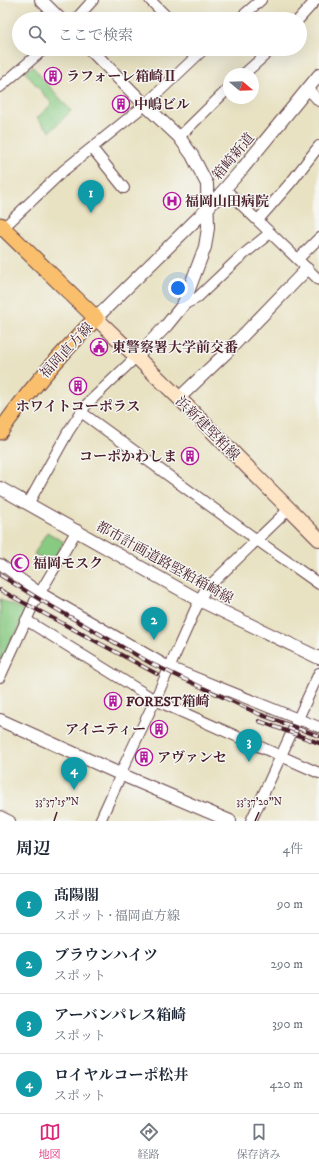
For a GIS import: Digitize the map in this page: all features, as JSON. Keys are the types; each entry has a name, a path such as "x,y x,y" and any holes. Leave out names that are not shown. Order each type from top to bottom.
{"main road":[{"name":"福岡直方線","path":"0,432 32,388 96,318 1,228"},
{"name":"浜新建堅粕線","path":"96,318 179,398 319,539"}],"street":[{"path":"41,0 53,12"},
{"path":"82,12 93,0"},
{"path":"150,0 162,12"},
{"path":"247,12 261,0"},
{"path":"305,12 316,0"},
{"path":"0,87 36,56"},
{"path":"28,504 68,432 86,405 136,358 166,326 183,305 204,247 208,228 207,184 192,155 179,137 97,56"},
{"path":"1,228 63,170 145,105 195,56"},
{"path":"251,68 264,56"},
{"name":"箱崎新道","path":"96,318 207,209 319,75"},
{"path":"308,89 319,101"},
{"path":"179,137 223,94"},
{"path":"258,220 292,181 319,146"},
{"path":"92,148 124,188"},
{"path":"225,188 319,280"},
{"path":"183,305 197,298 238,259 270,233"},
{"path":"298,259 319,238"},
{"path":"179,398 226,353 307,269"},
{"path":"81,412 319,584"},
{"name":"都市計画道路堅粕箱崎線","path":"0,488 199,600 319,658"},
{"path":"100,821 199,600 205,590 290,509"},
{"path":"0,677 39,592 77,530"},
{"path":"0,564 39,592 169,668 319,727"},
{"path":"26,620 155,700 319,773"},
{"path":"251,821 319,673"},
{"path":"0,720 230,821"},
{"path":"0,816 10,821"}],"green space":[{"path":"32,66 71,111 50,132 37,118 52,104 25,72"},
{"path":"47,532 64,542 51,564 34,554"},
{"path":"0,599 26,611 0,670"}],"railway":[{"path":"0,575 152,664 259,714 319,736"},
{"path":"0,590 157,674"},
{"path":"259,721 319,743"}],"place":[{"name":"ラフォーレ箱崎Ⅱ","path":"53,76"},
{"name":"中嶋ビル","path":"121,104"},
{"name":"福岡山田病院","path":"172,201"},
{"name":"髙陽閣","path":"91,213"},
{"name":"東警察署大学前交番","path":"99,347"},
{"name":"ホワイトコーポラス","path":"78,386"},
{"name":"コーポかわしま","path":"190,456"},
{"name":"福岡モスク","path":"20,563"},
{"name":"ブラウンハイツ","path":"154,640"},
{"name":"FOREST箱崎","path":"113,701"},
{"name":"アイニティー","path":"159,729"},
{"name":"アヴァンセ","path":"144,757"},
{"name":"アーバンパレス箱崎","path":"249,762"},
{"name":"ロイヤルコーポ松井","path":"74,790"}]}
